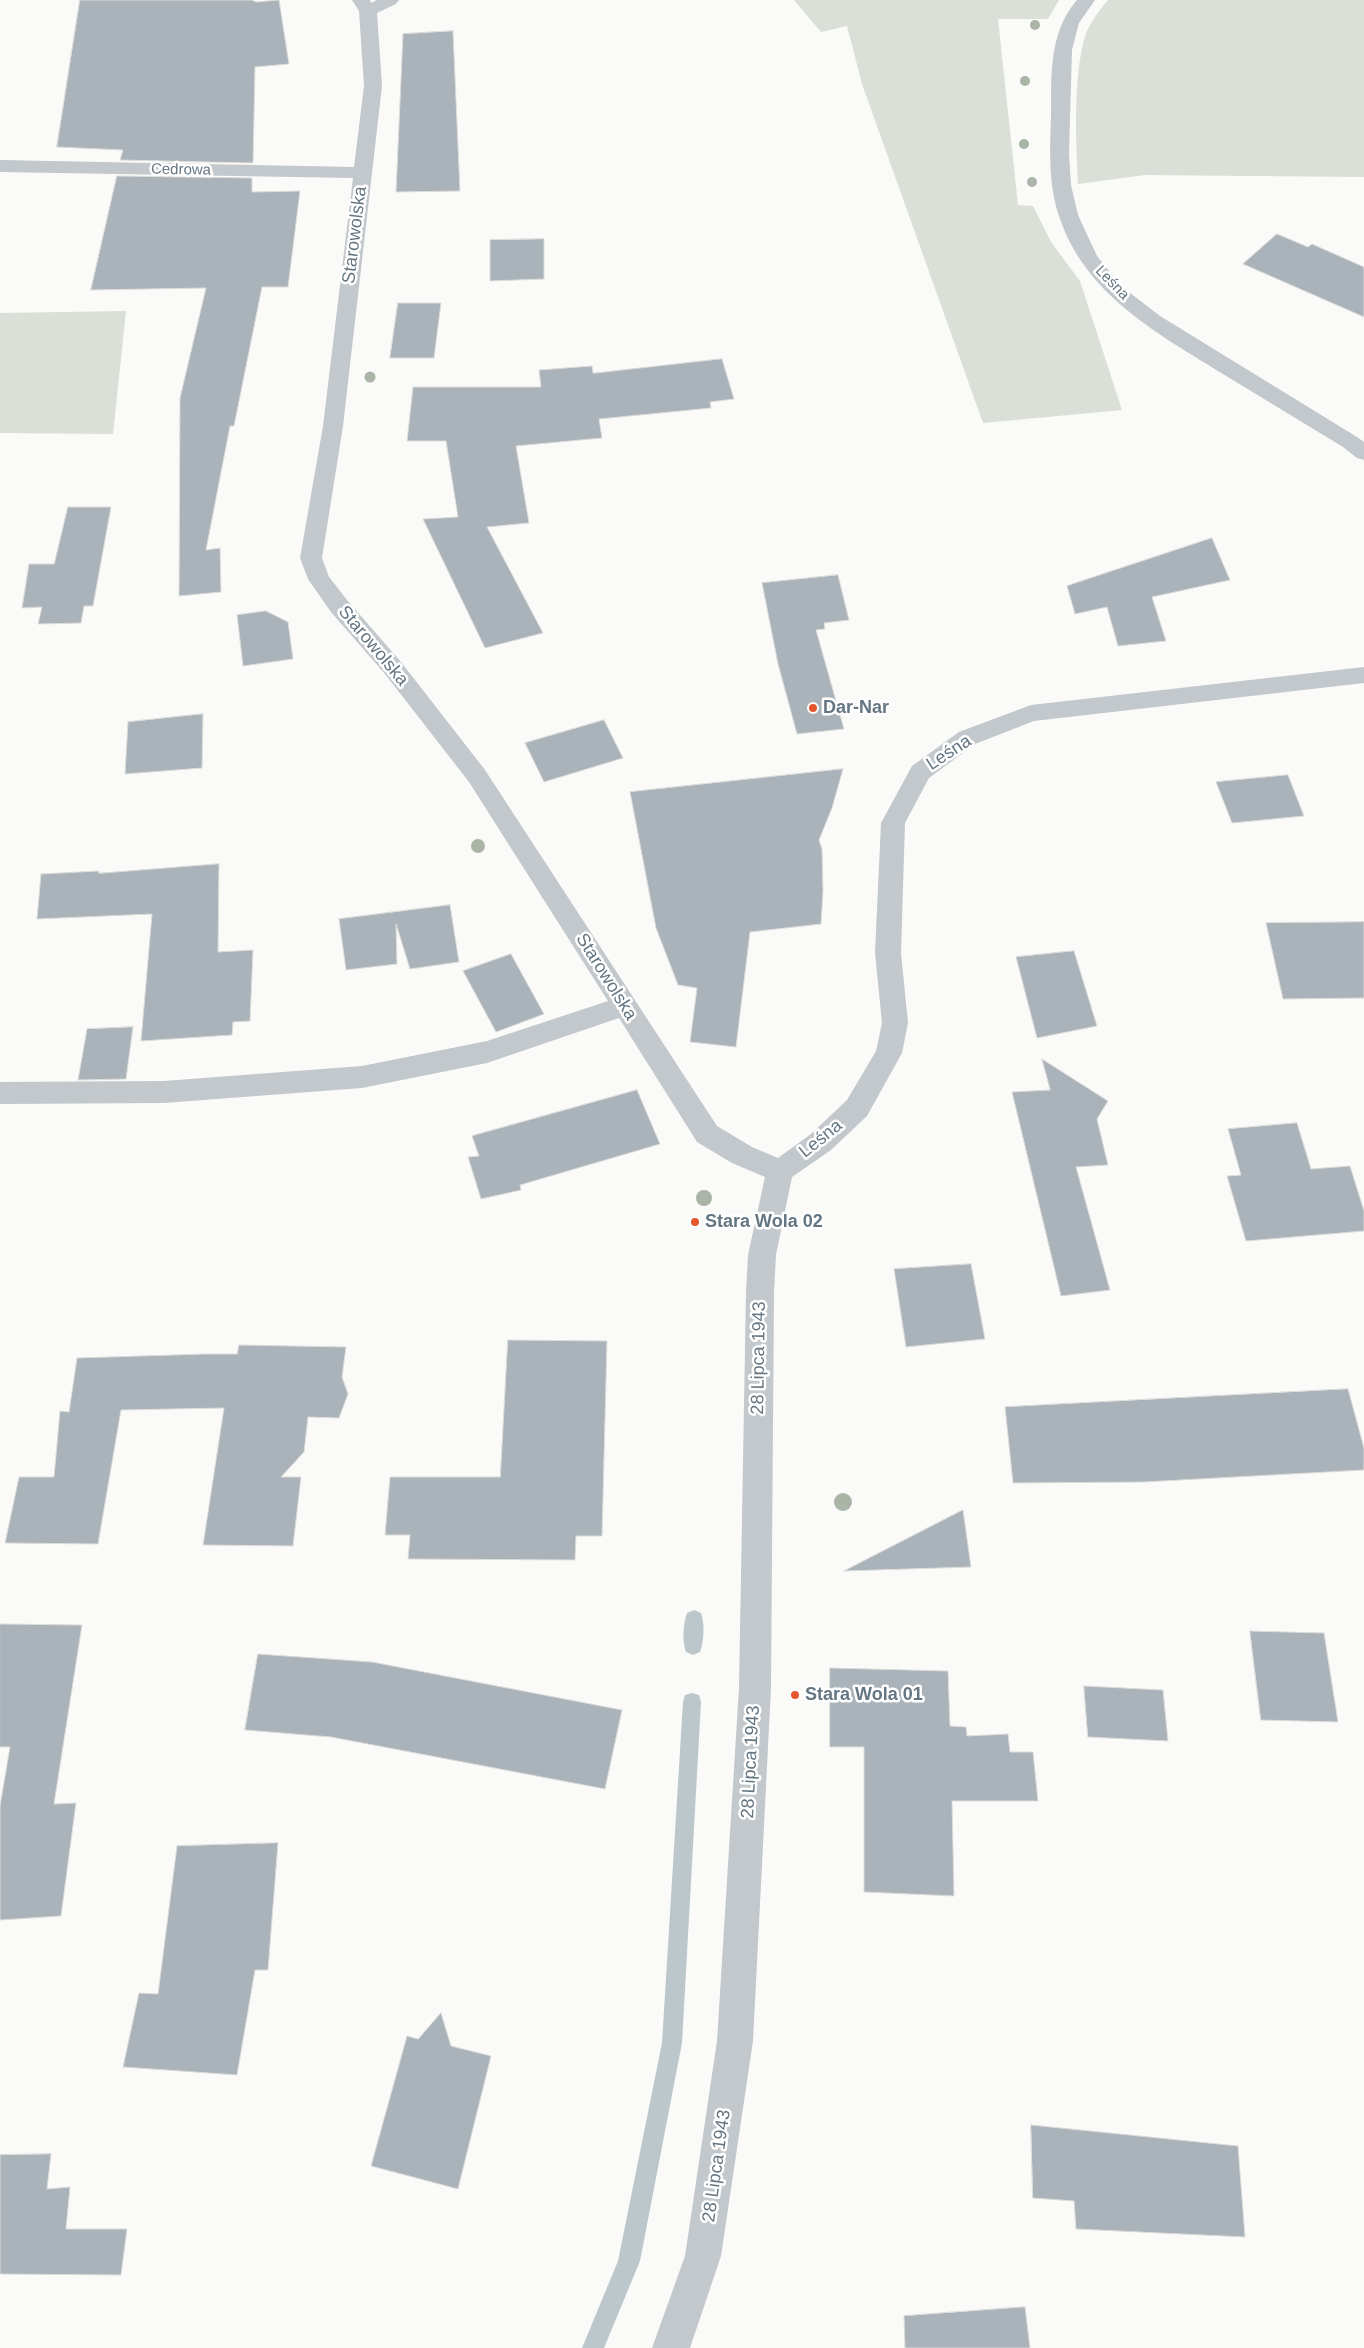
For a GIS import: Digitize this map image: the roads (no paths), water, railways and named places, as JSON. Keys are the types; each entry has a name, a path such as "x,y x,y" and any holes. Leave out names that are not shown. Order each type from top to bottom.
{"street":[{"path":"364,5 390,0"},
{"name":"Leśna","path":"1086,0 1078,7 1069,24 1064,48 1061,79 1060,181 1074,230 1088,256 1104,280 1144,315 1350,442 1364,453"},
{"name":"Starowolska","path":"364,5 373,86 333,426 311,558 319,579 339,606 393,668 477,776 707,1134 742,1155 780,1171"},
{"name":"Cedrowa","path":"0,166 363,173"},
{"name":"Leśna","path":"780,1171 821,1142 857,1108 889,1053 895,1023 888,953 893,823 920,772 967,738 1031,713 1364,675"},
{"path":"0,1093 164,1092 362,1076 487,1052 624,1006"},
{"name":"28 Lipca 1943","path":"671,2348 703,2256 735,2041 755,1688 760,1292 762,1255 780,1171"}],"waterway":[{"path":"693,1646 694,1619"},
{"path":"593,2348 629,2261 672,2043 692,1702"}],"place":[{"name":"Dar-Nar","path":"813,708"},
{"name":"Stara Wola 02","path":"695,1222"},
{"name":"Stara Wola 01","path":"795,1695"}]}
